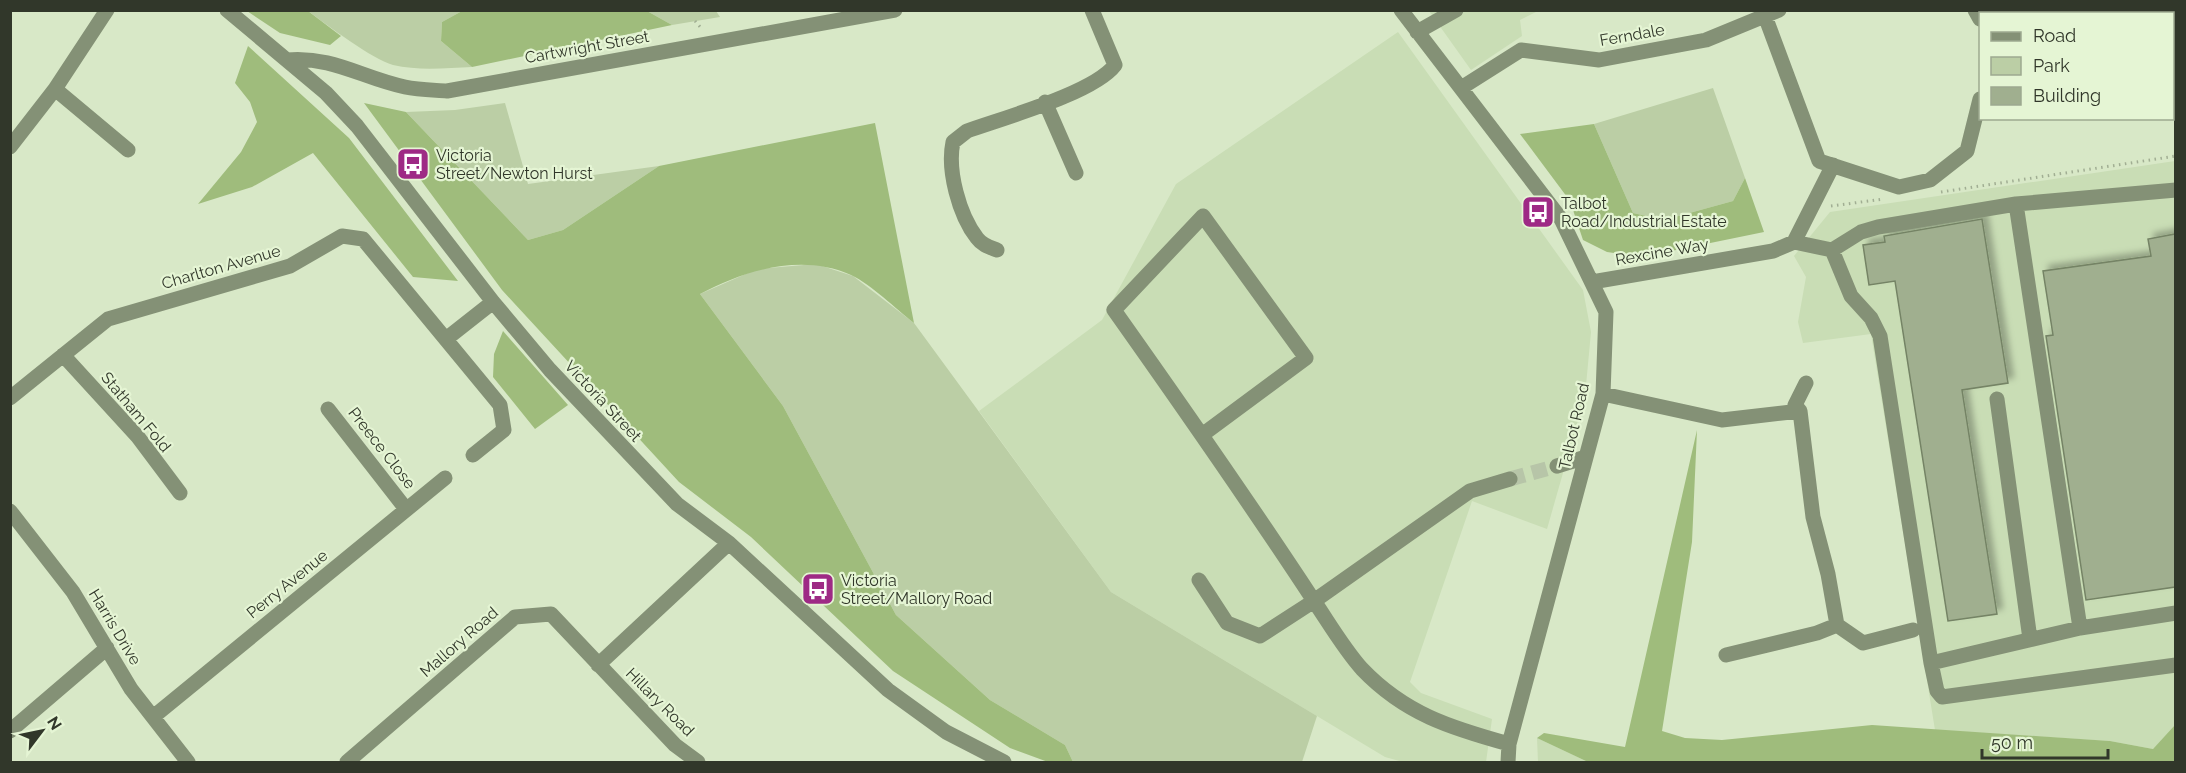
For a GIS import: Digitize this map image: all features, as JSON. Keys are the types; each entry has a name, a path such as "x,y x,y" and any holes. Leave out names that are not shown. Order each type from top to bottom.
{"street":[{"path":"10,147 55,89 107,10"},
{"name":"Victoria Street","path":"227,10 326,93 357,126 493,302 550,370 677,504 729,543 888,690 946,732 1004,762"},
{"path":"997,250 983,244 968,222 951,164 953,142 967,132 1089,86 1109,73 1115,64 1092,10"},
{"name":"Talbot Road","path":"1401,10 1561,219 1606,312 1603,394 1509,744 1508,762"},
{"path":"1417,32 1456,10"},
{"name":"Cartwright Street","path":"287,60 327,61 405,87 447,91 887,11"},
{"path":"1772,13 1820,161 1899,187 1930,180 1967,151 1979,103"},
{"name":"Ferndale","path":"1461,88 1521,50 1599,60 1706,40 1772,13"},
{"path":"55,89 128,150"},
{"path":"1044,102 1076,173"},
{"path":"1833,165 1794,242 1832,250 1861,232 1878,227 2016,204 2175,189"},
{"path":"2016,204 2080,628"},
{"path":"1202,435 1306,358 1203,216 1114,310 1361,668 1387,693 1422,716 1509,744"},
{"name":"Charlton Avenue","path":"10,398 108,319 290,266 342,236 363,239 500,405 504,430 473,455"},
{"name":"Rexcine Way","path":"1592,282 1773,251 1794,242"},
{"path":"1832,250 1851,296 1871,318 1880,336 1931,663 1937,691 1941,697 2175,665"},
{"path":"446,339 493,302"},
{"name":"Statham Fold","path":"63,355 138,437 180,493"},
{"path":"1806,383 1795,405 1800,411 1813,517 1828,574 1837,625 1863,643 1912,630"},
{"path":"1603,394 1722,420 1800,411"},
{"path":"1997,399 2030,639"},
{"name":"Preece Close","path":"328,409 406,509"},
{"path":"1557,466 1586,457"},
{"name":"Perry Avenue","path":"153,717 445,478"},
{"path":"1198,580 1227,623 1260,636 1314,601 1470,491 1510,478"},
{"name":"Harris Drive","path":"10,511 73,592 131,689 188,762"},
{"path":"598,665 729,543"},
{"path":"1931,663 2080,628 2175,613"},
{"name":"Mallory Road","path":"347,762 515,617 551,614 598,665"},
{"path":"1726,655 1817,633 1837,625"},
{"path":"10,731 107,648"},
{"name":"Hillary Road","path":"598,665 675,745 698,762"}],"path":[{"path":"1933,193 2175,156"},
{"path":"1811,208 1888,199"}],"shaded area":[{"path":"247,11 308,11 341,36 330,45 280,33"},
{"path":"462,11 647,11 672,25 472,67 441,41 442,22"},
{"path":"1429,11 1538,11 1520,20 1522,36 1471,70"},
{"path":"1398,32 1583,290 1591,332 1585,396 1547,529 1472,501 1410,682 1421,693 1492,719 1486,762 1403,762 1385,757 1111,592 979,411 1102,320 1176,184"},
{"path":"248,46 349,138 458,281 413,277 313,153 252,187 198,204 241,152 257,122 250,102 235,83"},
{"path":"364,103 406,112 528,240 563,230 659,166 875,123 914,323 859,279 813,265 774,267 736,278 700,294 783,406 896,615 990,700 1065,745 1073,762 1048,762 1010,748 893,671 751,537 679,482 502,290"},
{"path":"1594,124 1633,213 1664,220 1733,201 1745,178 1764,232 1642,257 1607,252 1583,240 1570,201 1520,134"},
{"path":"2175,161 2176,725 2153,749 2110,741 1935,730 1871,334 1803,343 1798,322 1806,277 1794,256 1830,212"},
{"path":"503,331 568,405 535,429 493,377 494,354"},
{"path":"1697,430 1692,542 1662,731 1685,738 1722,740 1872,725 2110,741 2153,749 2175,725 2175,762 1588,762 1537,738 1544,733 1625,747"},
{"path":"1537,738 1588,762 1538,762"}],"green space":[{"path":"308,11 462,11 442,22 441,41 472,67 422,69 384,62"},
{"path":"647,11 716,11 720,17 672,25"},
{"path":"1713,88 1745,178 1733,201 1664,220 1633,213 1594,124"},
{"path":"505,103 528,184 659,166 563,230 528,240 406,112 455,110"},
{"path":"816,264 853,276 914,323 1111,592 1317,716 1302,762 1073,762 1065,745 990,700 896,615 783,406 700,294 757,269"}],"building":[{"path":"1982,219 2008,383 1962,390 1997,614 1948,621 1895,281 1869,285 1863,245 1885,242 1884,236"},
{"path":"2175,234 2175,587 2086,600 2046,336 2053,335 2043,271 2151,256 2148,239"}],"tunnel":[{"path":"1510,479 1557,466"}],"place":[{"name":"Victoria Street/Newton Hurst","path":"413,164"},
{"name":"Talbot Road/Industrial Estate","path":"1538,212"},
{"name":"Victoria Street/Mallory Road","path":"818,589"}]}
